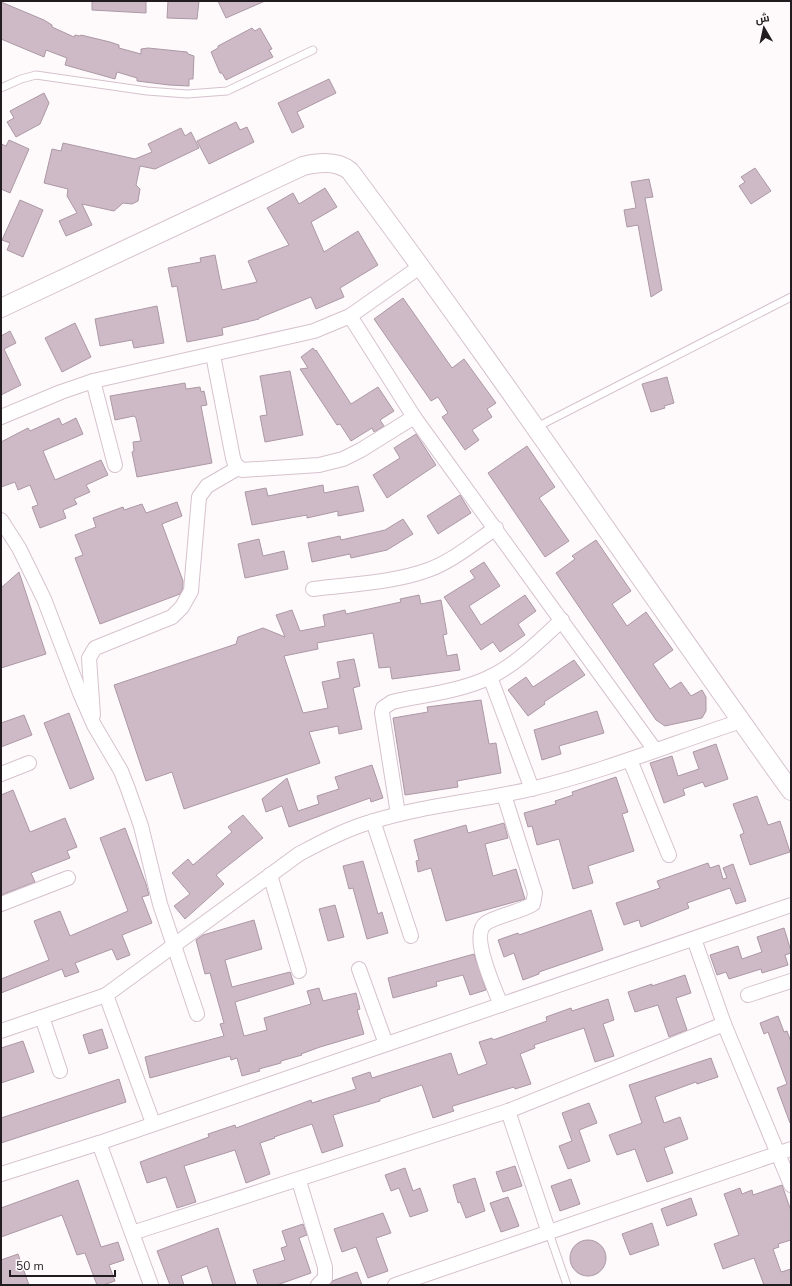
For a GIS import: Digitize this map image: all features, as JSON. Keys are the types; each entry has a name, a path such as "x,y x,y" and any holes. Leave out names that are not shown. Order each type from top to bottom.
{"street":[{"path":"1,308 245,192 314,163 331,163 344,167 350,172 421,266 791,791"},
{"path":"1,417 61,392 93,381 314,331 350,316 421,266"},
{"path":"350,316 414,417 496,528 655,750"},
{"path":"213,355 233,458 238,468 242,470 248,471 319,465 343,459 361,450 414,417"},
{"path":"93,381 115,465"},
{"path":"94,724 89,658 95,648 172,617 182,607 191,591 199,497 207,486 238,468"},
{"path":"1,520 19,548 44,599 80,693 94,724 121,771 135,808 160,904 197,1014"},
{"path":"313,588 405,576 429,570 449,560 496,528"},
{"path":"398,814 382,713 383,708 392,702 468,685 490,677 532,647 562,620"},
{"path":"490,677 532,789"},
{"path":"1,1031 106,994 299,854 333,836 373,821 398,814 532,789 630,760 655,750 741,722"},
{"path":"630,760 670,855"},
{"path":"1,774 30,763"},
{"path":"501,1005 481,951 480,933 486,923 533,904 535,893 504,795"},
{"path":"373,821 411,936"},
{"path":"270,875 299,971"},
{"path":"1,904 68,878"},
{"path":"1,1174 99,1143 153,1123 694,940 791,905"},
{"path":"694,940 724,1024 785,1152 791,1185"},
{"path":"359,969 386,1044"},
{"path":"748,995 791,981"},
{"path":"106,994 153,1123"},
{"path":"42,1017 60,1071"},
{"path":"132,1233 508,1111 724,1024"},
{"path":"508,1111 549,1233"},
{"path":"99,1143 151,1285"},
{"path":"395,1285 785,1152"},
{"path":"299,1180 325,1267 324,1278 318,1285"}],"lane":[{"path":"1,88 21,79 36,75 147,91 187,94 227,92 313,50"},
{"path":"535,428 791,296"},
{"path":"549,1233 567,1285"}],"building":[{"path":"92,1 146,1 146,13 92,10"},
{"path":"168,1 199,1 197,19 167,18"},
{"path":"218,1 265,1 226,18"},
{"path":"1,2 44,20 52,25 52,27 74,37 75,35 81,35 110,42 119,45 119,48 141,54 141,49 148,48 187,52 188,54 194,56 193,79 189,79 189,86 169,85 137,81 137,78 117,72 115,79 65,65 67,58 46,50 44,57 1,39"},
{"path":"252,28 255,31 260,28 272,49 269,50 273,57 226,80 222,73 220,73 211,52 218,48 218,46"},
{"path":"329,79 336,93 297,112 304,127 292,133 278,103"},
{"path":"44,93 49,103 40,124 16,137 7,122 14,118 10,111"},
{"path":"236,122 240,130 247,127 254,142 209,164 197,141"},
{"path":"181,128 185,136 191,132 199,148 155,169 140,166 136,185 140,189 138,201 132,204 123,203 114,211 82,204 92,225 66,236 59,221 77,213 67,196 68,189 44,183 52,149 61,151 63,143 135,159 152,152 148,144"},
{"path":"9,140 29,149 10,193 1,189 1,144 6,146"},
{"path":"755,168 771,191 751,204 739,186 745,182 741,177"},
{"path":"649,179 653,197 645,198 662,290 651,297 638,225 627,227 624,210 636,208 631,182"},
{"path":"325,188 337,207 311,222 324,252 358,231 378,265 340,288 344,297 316,309 311,297 259,319 222,328 223,335 187,342 177,286 172,287 168,268 201,262 200,258 215,255 222,290 257,282 248,261 289,245 267,208 293,193 299,204"},
{"path":"20,200 43,210 23,257 7,250 10,243 2,240"},
{"path":"403,298 452,368 464,359 496,403 487,409 492,417 472,430 479,440 465,450 442,417 448,413 438,397 431,401 374,319"},
{"path":"157,306 164,343 134,348 132,340 100,346 95,319"},
{"path":"75,323 91,357 62,372 45,338"},
{"path":"10,331 16,343 4,349 21,385 1,395 1,336"},
{"path":"313,348 315,351 316,350 351,404 378,387 394,411 380,420 384,426 374,432 372,428 351,441 340,424 337,425 300,369 308,368 301,357"},
{"path":"290,371 303,435 265,442 260,416 267,415 260,376"},
{"path":"667,377 674,403 664,406 665,408 651,412 642,384"},
{"path":"185,383 186,389 200,387 201,392 204,391 207,405 201,406 212,463 137,477 132,452 134,451 133,442 141,441 136,418 134,416 115,420 110,396"},
{"path":"59,418 62,425 76,418 83,434 43,451 55,480 101,460 108,475 86,485 90,492 74,499 77,504 63,510 66,518 40,528 32,507 38,505 30,485 18,490 15,482 1,487 1,442 28,428 30,431"},
{"path":"416,434 436,465 387,498 373,475 400,458 394,448"},
{"path":"527,446 555,487 539,498 569,541 545,557 488,473"},
{"path":"323,485 324,493 358,486 364,511 338,516 338,511 307,518 307,515 252,525 245,492 266,488 268,496"},
{"path":"460,495 471,513 438,534 427,516"},
{"path":"177,502 182,516 162,524 183,581 183,588 180,594 100,624 75,558 83,555 75,535 96,527 93,518 123,507 124,510 142,504 146,513"},
{"path":"403,519 413,534 387,550 351,558 350,554 312,562 308,543 340,536 341,540 385,530"},
{"path":"259,539 263,556 284,551 288,569 245,578 238,544"},
{"path":"596,540 631,591 612,604 627,626 646,612 673,650 653,664 670,689 681,682 691,696 702,690 706,697 706,711 702,718 665,726 656,720 556,573 575,559 572,556"},
{"path":"484,562 500,586 469,606 481,625 525,595 536,611 518,624 525,635 500,652 493,642 481,650 444,597 475,578 470,571"},
{"path":"19,572 46,654 1,668 1,588"},
{"path":"419,595 421,604 441,600 447,634 443,635 447,656 457,654 460,670 392,679 390,667 379,668 373,633 317,643 318,649 284,656 303,713 328,708 322,682 340,678 337,662 354,659 360,686 353,688 362,729 339,734 338,726 309,732 320,763 184,809 172,772 146,781 114,685 236,644 238,637 263,628 285,637 276,615 292,610 300,631 325,626 323,615 345,610 346,614 401,602 400,599"},
{"path":"574,660 585,675 544,702 545,704 528,716 508,690 526,677 533,687"},
{"path":"481,700 489,744 496,743 501,773 457,781 458,787 405,795 393,718 428,712 427,707"},
{"path":"597,711 604,733 559,746 561,754 542,760 534,730"},
{"path":"69,713 94,779 70,789 44,723"},
{"path":"24,715 32,735 1,747 1,723"},
{"path":"716,744 728,779 705,787 703,782 683,789 685,795 664,803 650,763 672,756 678,776 699,769 693,752"},
{"path":"372,765 383,798 371,802 370,798 289,827 282,806 266,812 262,799 287,778 298,811 319,804 317,796 339,789 335,777"},
{"path":"616,777 628,812 622,814 634,851 588,866 593,883 573,889 559,839 537,845 532,826 528,827 524,813 556,804 555,801 573,795 572,792"},
{"path":"13,790 30,832 65,818 77,847 67,851 70,858 31,873 35,882 1,895 1,795"},
{"path":"757,796 768,825 780,821 790,852 750,865 740,835 744,833 733,804"},
{"path":"243,815 263,838 216,875 224,884 185,919 174,906 190,894 172,873 188,859 193,865 232,832 228,827"},
{"path":"504,823 508,838 485,844 493,876 516,869 525,899 446,921 431,868 418,872 416,861 419,860 414,840 466,825 468,833"},
{"path":"125,828 146,884 149,895 142,897 152,923 122,935 130,955 117,960 112,949 75,963 79,972 65,977 62,969 1,993 1,979 49,960 34,921 60,911 70,936 128,911 100,838"},
{"path":"363,861 378,914 382,912 388,933 367,939 353,888 349,889 343,866"},
{"path":"708,863 710,868 719,865 723,879 727,878 723,868 733,864 746,901 736,904 730,888 687,903 689,908 641,927 639,920 624,925 616,903 660,888 657,881"},
{"path":"335,905 344,937 328,941 319,909"},
{"path":"591,910 603,950 539,972 539,974 523,980 514,953 504,957 498,940 518,933 519,935"},
{"path":"254,920 262,949 225,960 232,987 290,972 294,984 235,1002 244,1036 267,1030 264,1018 311,1004 307,991 319,988 323,1001 356,993 360,1009 357,1010 364,1034 320,1047 301,1054 302,1055 281,1061 281,1063 259,1069 260,1071 242,1076 237,1058 231,1060 230,1056 150,1078 145,1057 224,1036 220,1024 224,1023 210,973 205,974 196,940 203,935"},
{"path":"784,928 791,951 791,953 785,955 788,965 762,973 761,969 729,979 726,972 717,975 710,955 738,946 742,959 762,952 757,937"},
{"path":"474,954 486,990 470,995 463,975 436,982 437,986 393,998 388,978"},
{"path":"685,975 691,993 676,998 687,1030 669,1037 658,1005 635,1012 628,992"},
{"path":"608,999 614,1020 603,1024 614,1056 595,1062 584,1028 534,1045 535,1048 520,1054 531,1084 515,1089 514,1087 453,1106 454,1111 433,1118 422,1085 380,1099 380,1101 333,1115 343,1146 322,1153 312,1124 274,1137 275,1138 260,1143 270,1174 246,1183 235,1150 184,1166 196,1202 177,1208 166,1177 147,1183 140,1162 209,1137 208,1134 235,1125 236,1128 311,1100 312,1103 356,1089 352,1078 370,1072 372,1078 451,1053 458,1075 487,1064 479,1042 492,1038 493,1040 547,1021 546,1017 571,1008 572,1011"},
{"path":"778,1016 784,1032 787,1031 791,1042 790,1123 777,1088 787,1084 768,1032 764,1034 760,1023"},
{"path":"102,1029 108,1048 89,1054 83,1035"},
{"path":"23,1041 34,1072 1,1083 1,1048"},
{"path":"711,1058 718,1077 697,1084 696,1082 655,1097 664,1123 680,1117 688,1139 664,1148 673,1173 647,1182 635,1149 617,1155 609,1135 642,1123 629,1085"},
{"path":"119,1079 126,1102 1,1143 1,1118"},
{"path":"589,1103 597,1123 579,1130 590,1161 568,1169 559,1146 572,1141 562,1113"},
{"path":"515,1166 522,1186 503,1192 496,1172"},
{"path":"405,1168 413,1191 420,1188 428,1211 410,1217 399,1188 391,1191 385,1175"},
{"path":"475,1178 485,1211 466,1218 460,1202 458,1203 453,1185"},
{"path":"571,1179 580,1204 560,1211 551,1186"},
{"path":"78,1180 101,1247 118,1242 124,1260 109,1265 115,1281 103,1285 97,1285 85,1253 77,1255 62,1215 1,1237 1,1208"},
{"path":"782,1185 791,1211 791,1240 778,1244 779,1247 773,1249 781,1272 791,1269 791,1285 764,1285 754,1258 723,1269 714,1244 739,1235 724,1194 740,1188 742,1194 752,1190 753,1195"},
{"path":"508,1197 519,1226 501,1232 490,1203"},
{"path":"691,1198 697,1215 667,1226 661,1209"},
{"path":"383,1213 391,1233 376,1238 388,1271 368,1278 356,1247 342,1252 334,1229"},
{"path":"652,1223 659,1245 630,1255 622,1234"},
{"path":"303,1224 307,1235 299,1238 311,1273 277,1285 258,1285 253,1270 285,1260 281,1248 287,1246 282,1231"},
{"path":"218,1228 236,1285 213,1285 207,1266 181,1276 184,1285 170,1285 157,1251"},
{"path":"592,1240 601,1245 605,1251 605,1265 601,1271 592,1276 584,1276 575,1271 571,1265 570,1254 575,1245 581,1241"},
{"path":"18,1254 29,1285 1,1285 1,1260"},
{"path":"357,1272 362,1285 330,1285 332,1281"}]}
